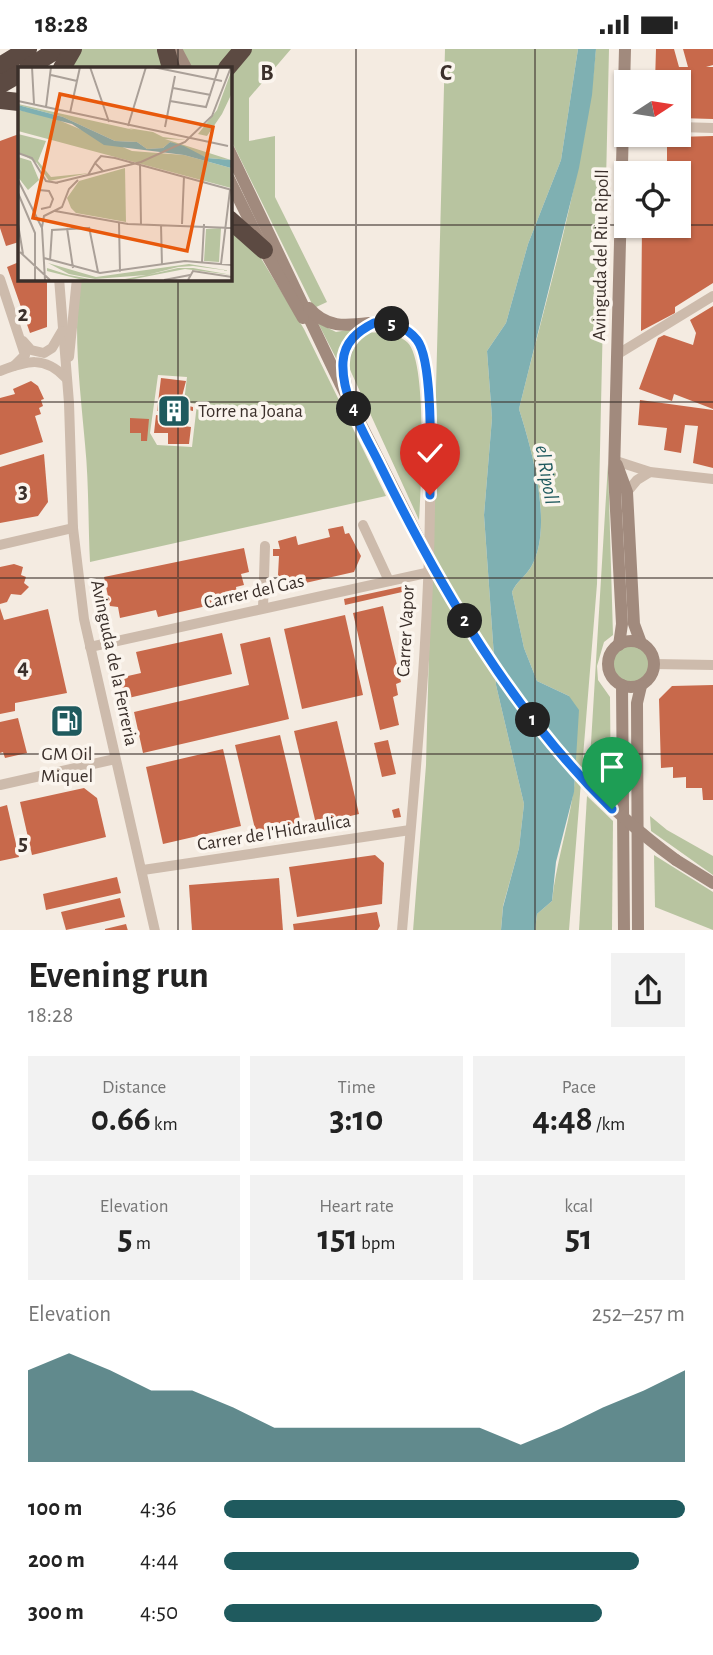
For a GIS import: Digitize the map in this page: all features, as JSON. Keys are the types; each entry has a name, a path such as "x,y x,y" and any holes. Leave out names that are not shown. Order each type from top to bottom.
{"highway":[{"path":"0,66 27,49"},
{"path":"30,67 58,49"},
{"path":"63,67 73,49"},
{"path":"166,49 173,67"},
{"path":"228,67 243,49"},
{"path":"0,85 18,75"},
{"path":"0,100 18,102"},
{"path":"231,221 264,250"}],"street":[{"path":"176,49 186,67"},
{"name":"Avinguda del Riu Ripoll","path":"625,49 625,70"},
{"path":"691,127 713,128"},
{"name":"Avinguda del Riu Ripoll","path":"618,645 622,624 616,461 624,147"},
{"path":"231,154 356,417 419,539 487,655 540,729 612,809 676,860 713,883"},
{"path":"231,183 264,250 324,350"},
{"path":"0,279 25,355 14,366"},
{"path":"59,280 62,315"},
{"path":"62,315 65,280"},
{"path":"66,378 77,280"},
{"path":"618,354 713,296"},
{"path":"300,297 315,315 331,324 374,323"},
{"name":"Avinguda de la Ferreria","path":"62,315 73,528 83,618 155,930"},
{"path":"356,417 344,373 344,355 353,337 374,323"},
{"name":"Carrer Vapor","path":"374,323 394,324 407,330 417,340 425,363 430,495 402,930"},
{"path":"19,334 31,350 44,353 52,348 63,331"},
{"path":"0,371 28,361 46,362 66,378"},
{"path":"616,461 650,472 713,479"},
{"name":"Avinguda del Riu Ripoll","path":"616,461 627,492 634,624 641,643"},
{"path":"627,492 636,480 650,472"},
{"path":"363,525 390,581"},
{"path":"0,545 73,528"},
{"path":"263,608 265,546"},
{"name":"Carrer del Gas","path":"90,647 426,573"},
{"path":"622,685 641,685 651,677 654,664 651,652 641,643 629,641 618,645 610,656 609,670 622,685 624,930"},
{"path":"654,664 713,665"},
{"path":"638,930 638,703 641,685"},
{"path":"0,785 115,759"},
{"name":"Carrer de l'Hidraulica","path":"143,870 410,830"}],"green space":[{"path":"80,49 159,49 166,67 68,67"},
{"path":"180,49 238,49 223,67 189,67"},
{"path":"248,49 291,49 249,98 249,141 275,136 275,197 327,302 314,308 231,140 231,68"},
{"path":"445,49 578,49 561,160 528,244 506,323 487,351 492,418 484,515 496,685 524,804 519,848 503,906 501,930 413,930 426,765"},
{"path":"596,49 609,49 597,584 569,930 535,930 537,914 552,901 575,782 575,758 569,696 537,681 524,648 512,592 531,567 538,551 541,532 535,467 519,409 574,185 591,95"},
{"path":"231,226 259,255 304,329 386,496 90,562 87,473 77,341 80,280 231,280","holes":["158,375 187,377 184,402 197,404 192,447 157,445 150,433"]},
{"path":"318,323 336,332 353,329 343,345 339,364"},
{"path":"365,332 398,336 407,342 414,354 422,426 419,520 346,361"},
{"path":"608,464 613,635 604,642 597,666 598,680 610,697 611,798 589,776"},
{"path":"631,646 643,652 649,664 643,676 631,682 619,676 613,664 619,652"},
{"path":"587,796 613,821 612,930 579,930"},
{"path":"650,816 667,830 713,856 713,875 651,831"},
{"path":"654,855 713,892 713,930 655,907"}],"water":[{"path":"578,49 596,49 592,95 579,168 519,409 535,467 541,532 538,551 531,567 512,592 524,648 537,681 569,696 579,710 574,792 556,862 552,901 537,914 535,930 501,930 503,907 519,848 524,804 496,685 484,515 492,418 487,351 506,323 528,244 561,160"}],"building":[{"path":"656,49 674,49 679,67 688,67 683,49 713,49 713,65 706,67 713,67 713,119 691,118 691,70 655,70"},
{"path":"18,134 18,242 6,246 0,228 0,141"},
{"path":"713,136 713,283 675,307 675,313 641,331 642,238 691,238 691,161 667,161 667,147 691,147 691,137"},
{"path":"18,262 18,280 47,280 47,327 30,333 7,267"},
{"path":"713,306 713,409 674,394 672,401 639,389 658,338 664,335 693,345 696,333 690,320"},
{"name":"Torre na Joana","path":"161,378 186,381 180,404 193,407 193,411 179,408 176,425 191,427 189,444 168,444 168,433 154,433 156,415 172,417 173,411 157,411"},
{"path":"31,381 38,386 44,399 41,400 43,406 39,408 41,414 35,416 43,442 0,455 0,398 15,394 13,389"},
{"path":"640,400 713,410 713,468 693,463 698,426 685,425 681,453 664,450 667,428 638,425"},
{"path":"130,418 149,419 147,441 141,441 141,433 130,433"},
{"path":"44,454 48,502 38,516 0,523 0,467"},
{"path":"343,526 345,534 349,533 361,556 354,572 292,586 278,575 279,556 273,556 273,549 280,549 278,541 296,536 298,545 330,537 328,529"},
{"path":"244,548 249,572 241,574 244,585 236,587 237,594 233,600 158,617 156,610 120,618 118,607 110,606 104,577"},
{"path":"14,564 23,567 21,575 26,577 24,583 29,587 21,595 11,594 7,602 0,604 0,567"},
{"path":"409,585 411,590 345,605 344,599"},
{"path":"383,606 401,682 396,684 398,695 393,697 399,725 380,730 353,613"},
{"path":"0,608 4,620 48,609 67,693 15,703 15,711 0,714"},
{"path":"345,615 363,695 302,709 284,629"},
{"path":"222,633 232,674 124,699 119,678 141,673 136,652"},
{"path":"270,637 289,719 143,753 134,712 249,685 240,644"},
{"path":"713,685 713,800 703,800 702,788 686,788 686,777 673,778 673,767 661,768 659,699 672,686"},
{"name":"GM Oil Miquel","path":"71,712 75,727 64,730 60,715"},
{"path":"129,712 131,720 123,722 121,715"},
{"path":"18,718 27,753 5,758 3,752 0,753 0,722"},
{"path":"337,721 359,814 316,824 294,731"},
{"path":"280,735 301,823 256,833 235,745"},
{"path":"388,740 396,774 382,777 374,743"},
{"path":"223,749 241,826 163,844 146,767"},
{"path":"84,788 97,798 106,837 32,855 20,802"},
{"path":"7,805 19,857 0,861 0,807"},
{"path":"399,808 401,817 394,818 392,810"},
{"path":"375,855 384,863 382,904 297,917 289,867"},
{"path":"117,877 121,893 46,910 43,894"},
{"path":"279,878 283,930 192,930 189,885"},
{"path":"120,898 125,917 66,930 61,912"},
{"path":"377,912 380,926 378,930 294,930 293,924"},
{"path":"126,924 128,930 105,930"}],"place":[{"name":"Torre na Joana","path":"174,411"},
{"name":"GM Oil Miquel","path":"67,721"}],"route":[{"path":"430,495 427,382 422,348 407,330 394,324 374,323 353,337 344,355 346,386 356,417 429,559 494,666 566,761 612,809"}],"water label":[{"name":"el Ripoll","path":"547,475"}]}
